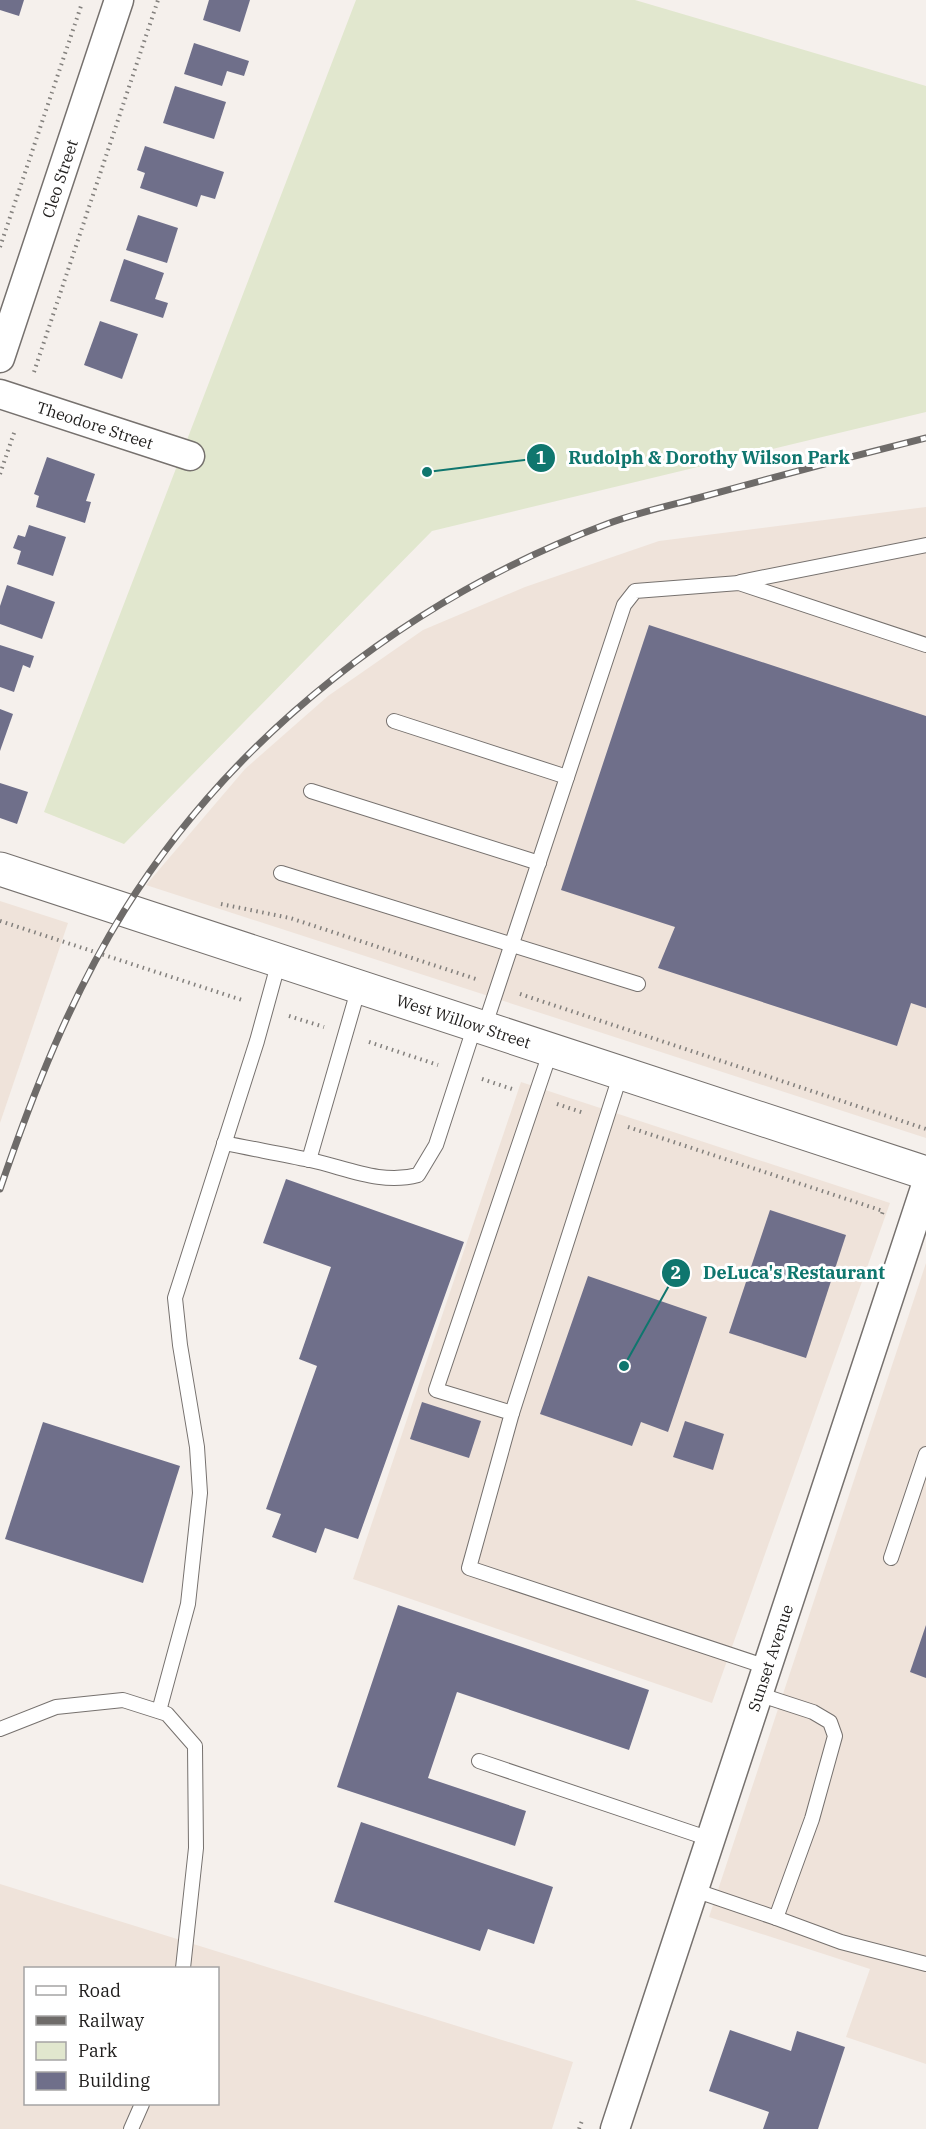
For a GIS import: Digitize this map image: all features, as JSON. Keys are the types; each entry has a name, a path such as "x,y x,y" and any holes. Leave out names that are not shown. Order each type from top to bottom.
{"street":[{"name":"Cleo Street","path":"0,358 119,0"},
{"name":"Theodore Street","path":"12,398 190,456"},
{"name":"West Willow Street","path":"0,869 926,1173"},
{"name":"Sunset Avenue","path":"615,2129 926,1185"}],"lane":[{"path":"224,1143 309,1160 375,1177 400,1180 418,1175 436,1145 460,1072 498,986 624,604 635,591 739,583 926,545"},
{"path":"739,583 926,645"},
{"path":"394,722 567,777"},
{"path":"311,791 539,863"},
{"path":"281,873 638,984"},
{"path":"159,1711 188,1604 200,1493 197,1447 180,1345 175,1298 279,961"},
{"path":"309,1160 359,987"},
{"path":"512,1413 436,1390 551,1050"},
{"path":"621,1073 512,1413 469,1568 768,1666"},
{"path":"891,1558 926,1454"},
{"path":"758,1694 813,1712 830,1722 835,1736 812,1818 776,1918"},
{"path":"0,1729 56,1707 123,1700 166,1714 195,1746 196,1848 183,1967"},
{"path":"479,1761 710,1839"},
{"path":"694,1890 841,1942 926,1964"},
{"path":"131,2129 141,2105"}],"path":[{"path":"0,246 83,0"},
{"path":"0,474 12,398 159,0"},
{"path":"290,918 926,1129"},
{"path":"0,921 883,1211 879,1222"},
{"path":"579,2129 586,2107"}],"shaded area":[{"path":"926,507 926,1138 146,885 245,769 328,696 423,630 525,587 659,541"},
{"path":"0,901 68,923 0,1123"},
{"path":"521,1082 890,1203 712,1703 353,1579"},
{"path":"926,1263 926,2064 846,2037 870,1969 709,1917"},
{"path":"0,1884 573,2062 552,2129 0,2129"}],"green space":[{"path":"356,0 635,0 926,86 926,412 432,531 124,844 44,812"}],"building":[{"path":"0,0 24,0 19,16 0,10"},
{"path":"209,0 250,0 240,32 203,20"},
{"path":"194,43 249,61 244,76 227,71 222,86 184,74"},
{"path":"175,86 226,102 214,139 163,123"},
{"path":"145,146 224,172 215,199 201,195 197,207 140,188 145,173 137,170"},
{"path":"138,215 178,228 167,263 126,250"},
{"path":"124,259 164,273 155,299 168,303 163,318 110,301"},
{"path":"100,321 138,334 122,379 84,365"},
{"path":"47,457 95,474 86,501 91,502 85,523 36,507 39,496 34,494"},
{"path":"29,525 66,537 53,576 17,564 21,551 13,548 18,535 25,537"},
{"path":"7,585 55,602 42,639 0,624 0,606"},
{"path":"649,625 926,716 926,1008 911,1003 897,1046 658,968 675,927 561,890"},
{"path":"0,645 34,656 30,668 23,665 14,692 0,687"},
{"path":"0,709 13,714 0,751"},
{"path":"0,783 28,792 17,824 0,818"},
{"path":"286,1179 464,1242 358,1539 325,1528 316,1553 272,1537 281,1514 266,1509 317,1366 299,1359 331,1267 263,1243"},
{"path":"770,1210 846,1235 806,1358 729,1333"},
{"path":"588,1276 707,1317 668,1432 641,1422 632,1446 540,1414"},
{"path":"422,1402 481,1421 469,1458 410,1439"},
{"path":"685,1421 724,1434 713,1470 673,1457"},
{"path":"43,1422 180,1466 143,1583 5,1539"},
{"path":"398,1605 649,1690 629,1750 457,1692 428,1778 526,1811 515,1846 337,1787"},
{"path":"926,1625 926,1678 910,1672"},
{"path":"361,1822 553,1887 534,1944 488,1929 480,1951 334,1902"},
{"path":"730,2030 791,2051 797,2031 845,2047 818,2129 763,2129 769,2112 709,2091"}],"railway":[{"path":"0,1189 54,1047 86,978 124,911 168,847 218,786 274,730 334,678 397,632 465,590 535,554 607,524 629,516 926,438"}],"place":[{"name":"Rudolph & Dorothy Wilson Park","path":"427,472"},
{"name":"DeLuca's Restaurant","path":"624,1366"}]}
